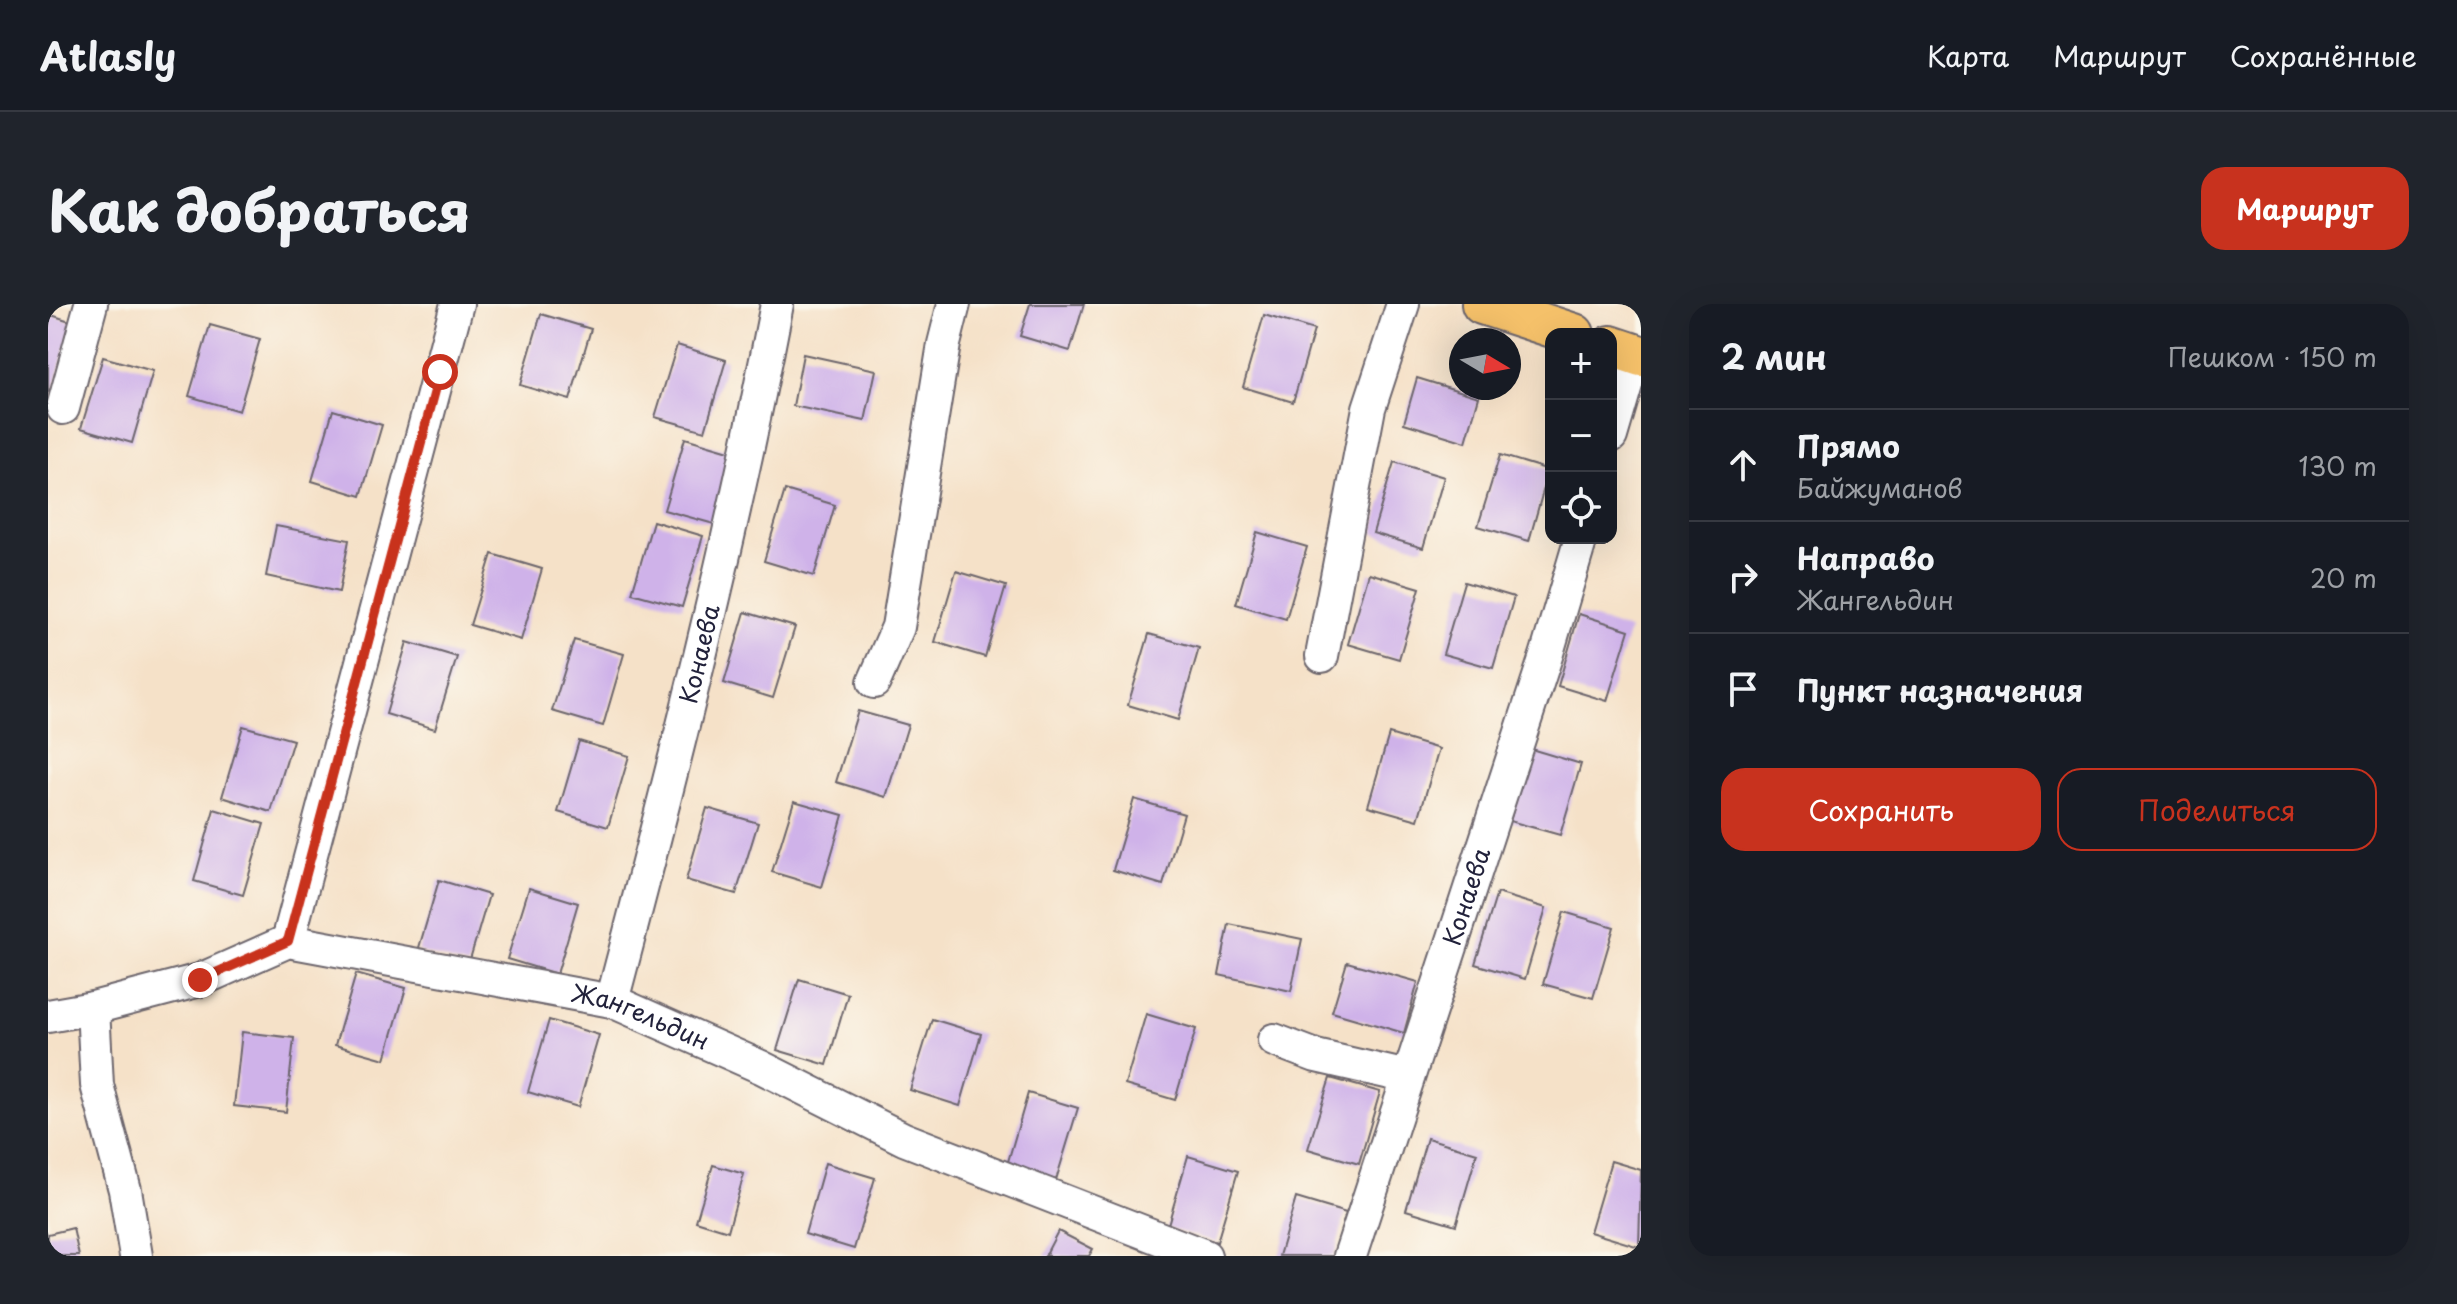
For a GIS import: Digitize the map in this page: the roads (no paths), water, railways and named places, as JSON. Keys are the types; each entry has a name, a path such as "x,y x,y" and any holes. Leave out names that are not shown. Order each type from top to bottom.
{"main road":[{"path":"1482,304 1556,328"}],"street":[{"path":"63,408 91,304"},
{"path":"48,1016 93,1008 200,980 288,941 457,304"},
{"name":"Конаева","path":"612,1001 685,724 754,424 777,304"},
{"path":"874,682 898,627 944,344 954,304"},
{"path":"1322,656 1369,408 1403,304"},
{"path":"1617,408 1629,352"},
{"name":"Конаева","path":"1350,1256 1547,653 1579,544"},
{"name":"Жангельдин","path":"288,941 612,1001 761,1067 904,1139 1205,1256"},
{"path":"93,1008 97,1085 125,1190 136,1256"},
{"path":"1274,1040 1316,1056 1408,1077"}]}
